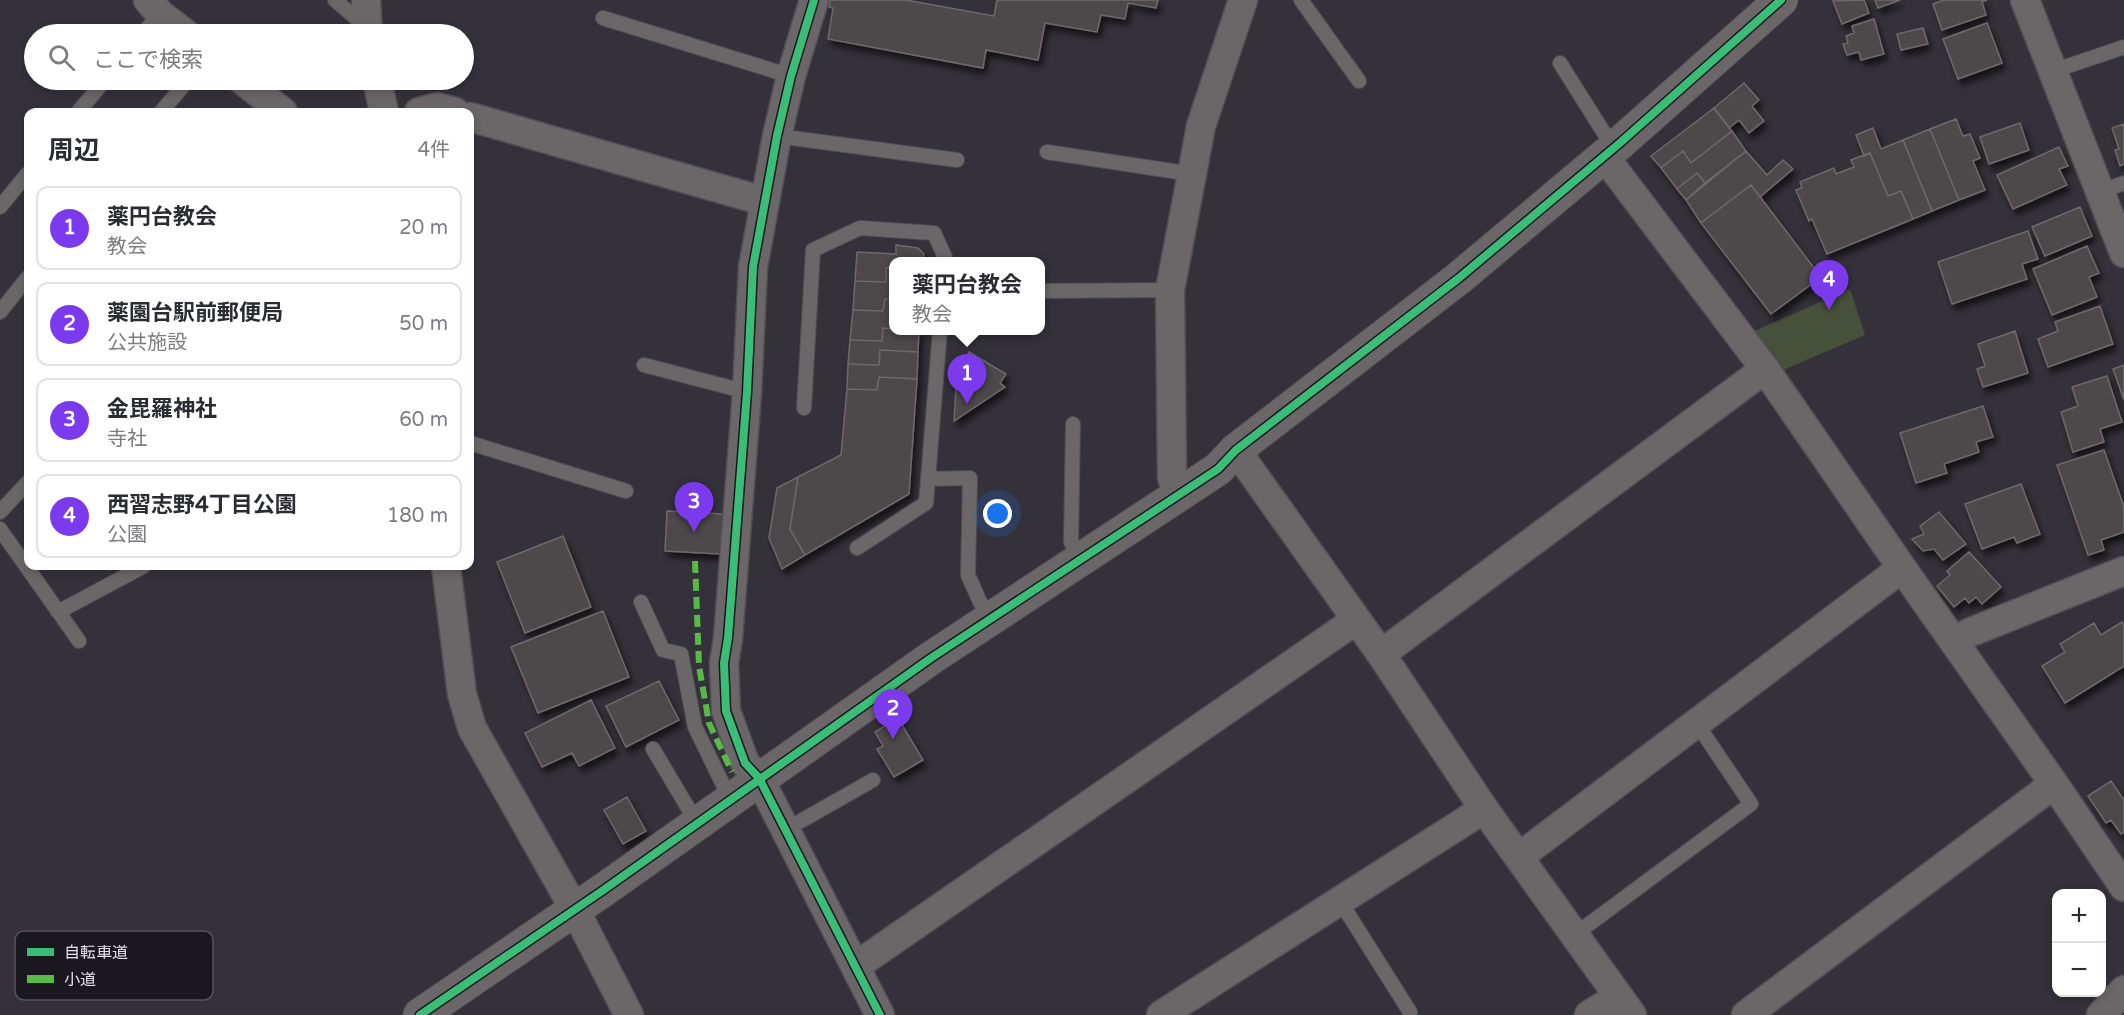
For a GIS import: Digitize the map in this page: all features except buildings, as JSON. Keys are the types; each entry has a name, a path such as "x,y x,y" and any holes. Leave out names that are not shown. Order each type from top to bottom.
{"street":[{"path":"366,0 368,24"},
{"path":"814,0 791,76 777,136 753,267 747,392 728,638 724,663 726,711 745,763 759,778 880,1015"},
{"path":"1181,494 1172,478 1170,290 1202,126 1243,0"},
{"path":"2025,0 2053,71 2112,187 2124,253"},
{"path":"420,1015 575,910 759,778 991,618 1218,469 1236,450 1459,278 1613,149 1779,1"},
{"path":"150,16 166,24"},
{"path":"255,90 278,108"},
{"path":"379,90 383,108"},
{"path":"474,118 764,201"},
{"path":"1613,149 2124,887"},
{"path":"1381,654 1765,369"},
{"path":"1236,450 1381,654 1484,809 1625,1006 1589,1015"},
{"path":"1519,857 1902,568"},
{"path":"446,570 462,694 472,728 575,910 629,1015"},
{"path":"1954,640 2124,571"},
{"path":"856,966 1356,620"},
{"path":"1746,1015 2054,784"},
{"path":"1161,1015 1484,809"},
{"path":"2101,1015 2124,990"}],"lane":[{"path":"335,0 360,24"},
{"path":"1301,0 1359,81"},
{"path":"603,18 791,76"},
{"path":"2053,71 2124,47"},
{"path":"1560,63 1613,149"},
{"path":"81,108 97,90"},
{"path":"164,108 180,90"},
{"path":"777,136 957,160"},
{"path":"1047,152 1192,174"},
{"path":"0,207 24,178"},
{"path":"804,408 813,250 860,228 934,233 945,257"},
{"path":"0,312 24,282"},
{"path":"1045,291 1170,290"},
{"path":"857,548 926,503 940,335"},
{"path":"644,365 747,392"},
{"path":"1073,424 1071,543 1081,559"},
{"path":"474,443 626,490"},
{"path":"928,479 970,478 968,575 980,602 991,618"},
{"path":"0,512 24,486"},
{"path":"0,529 24,563"},
{"path":"29,570 79,641"},
{"path":"58,612 137,570"},
{"path":"641,602 663,650 681,654 695,727 730,799"},
{"path":"1573,936 1751,804 1697,724"},
{"path":"652,749 697,823"},
{"path":"785,830 873,780"},
{"path":"1340,901 1410,1012"}],"green space":[{"path":"1850,289 1865,335 1783,370 1752,332"}],"marked path":[{"path":"695,561 699,666 709,723 732,772"}],"cycle path":[{"path":"814,0 791,76 777,136 753,267 747,392 728,638 724,663 726,711 745,763 759,778 880,1015"},
{"path":"420,1015 602,891 931,658 1218,469 1236,450 1459,278 1621,142 1781,0"}],"place":[{"name":"西習志野4丁目公園","path":"1829,310"},
{"name":"薬円台教会","path":"967,404"},
{"name":"金毘羅神社","path":"694,532"},
{"name":"薬園台駅前郵便局","path":"893,739"}]}
